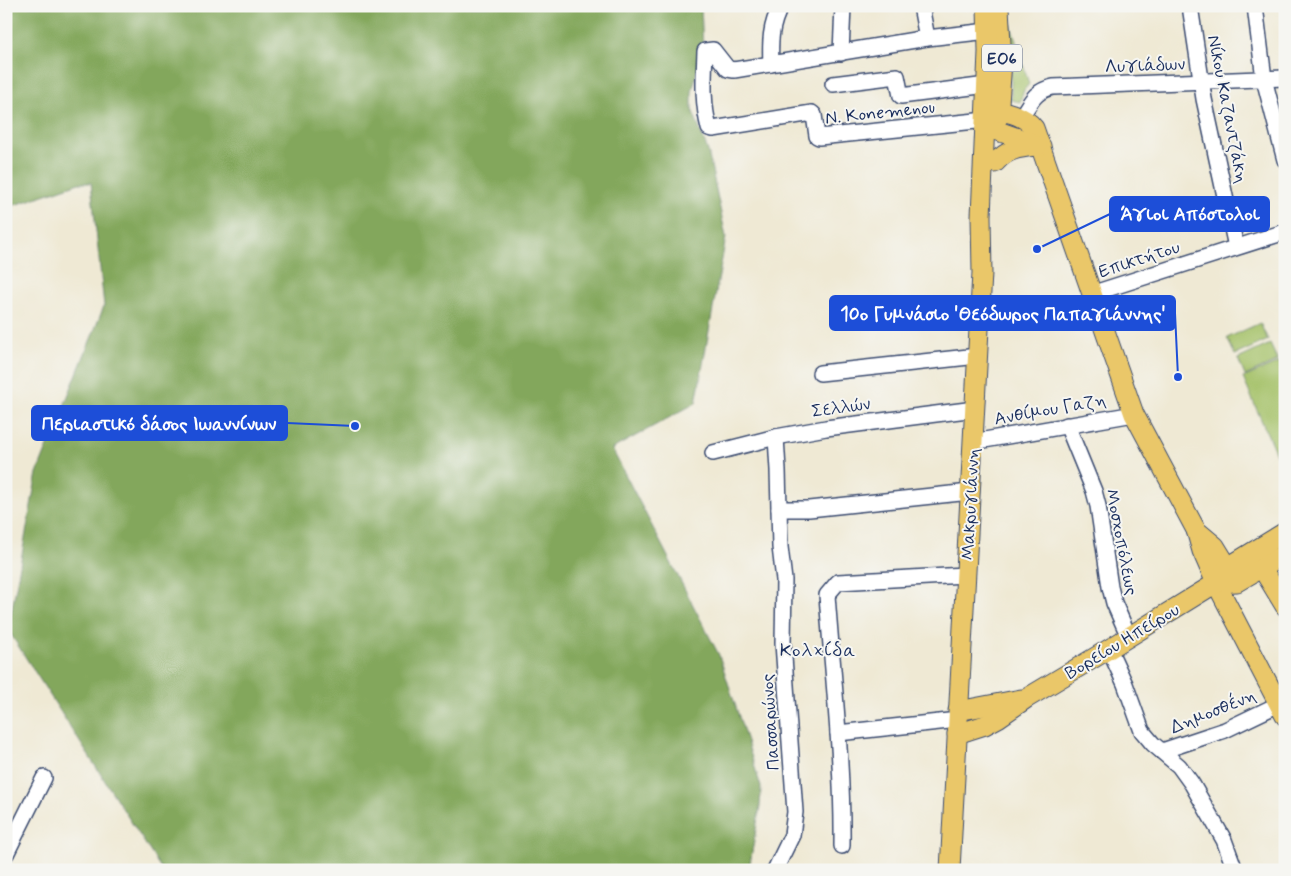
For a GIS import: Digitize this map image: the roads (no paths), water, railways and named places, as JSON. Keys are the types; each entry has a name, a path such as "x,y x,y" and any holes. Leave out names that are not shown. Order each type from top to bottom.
{"main road":[{"name":"Μακρυγιάννη","path":"982,273 992,207 995,163 987,84 987,6"},
{"name":"Μακρυγιάννη","path":"950,870 982,273 981,216 991,120 1002,61 999,6"},
{"path":"991,120 1021,117 1027,120 1034,128 1134,414 1196,530 1202,551 1216,583 1282,710"},
{"path":"991,120 1041,146"},
{"path":"995,163 1010,150 1041,146"},
{"path":"1196,530 1215,546 1233,574"},
{"path":"1279,536 1265,566 1265,573 1284,605"},
{"name":"Βορείου Ηπείρου","path":"958,722 992,722 1027,698 1233,574 1279,536"},
{"name":"Βορείου Ηπείρου","path":"1233,574 1265,566 1285,554"}],"street":[{"path":"781,6 774,18 771,34 772,64 927,38 988,30"},
{"path":"841,53 843,6"},
{"path":"921,6 927,38"},
{"name":"Νίκου Καζαντζάκη","path":"1190,6 1201,82 1236,247"},
{"path":"1255,6 1264,79 1285,160"},
{"name":"N. Konemenou","path":"772,64 734,70 728,69 713,50 705,51 703,100 709,128 713,129 812,113 814,115 817,136 819,137 991,120"},
{"path":"833,84 898,76 901,96 987,84"},
{"name":"Λυγιάδων","path":"1021,117 1037,93 1043,89 1053,87 1285,78"},
{"name":"Επικτήτου","path":"1092,294 1285,232"},
{"path":"820,373 978,356"},
{"name":"Σελλών","path":"713,453 776,437 826,428 975,409"},
{"name":"Ανθίμου Γαζη","path":"973,442 1134,414"},
{"name":"Μοσχοπόλεως","path":"1067,425 1094,491 1101,519 1110,587 1114,603 1129,637"},
{"name":"Πασσαρώνος","path":"776,437 780,548 784,580 783,643 794,812 792,835 776,870"},
{"path":"778,509 809,509 970,492"},
{"path":"842,846 838,733 827,595 838,582 966,575"},
{"path":"1109,650 1126,684 1142,731 1183,771 1224,840 1235,870"},
{"name":"Δημοσθένη","path":"1162,751 1282,710"},
{"path":"838,733 958,722"},
{"path":"6,854 44,778"}],"place":[{"name":"Άγιοι Απόστολοι","path":"1037,249"},
{"name":"10ο Γυμνάσιο 'Θεόδωρος Παπαγιάννης'","path":"1178,377"},
{"name":"Περιαστικό δάσος Ιωαννίνων","path":"355,426"}],"district":[{"name":"Κολχίδα","path":"818,649"}]}
